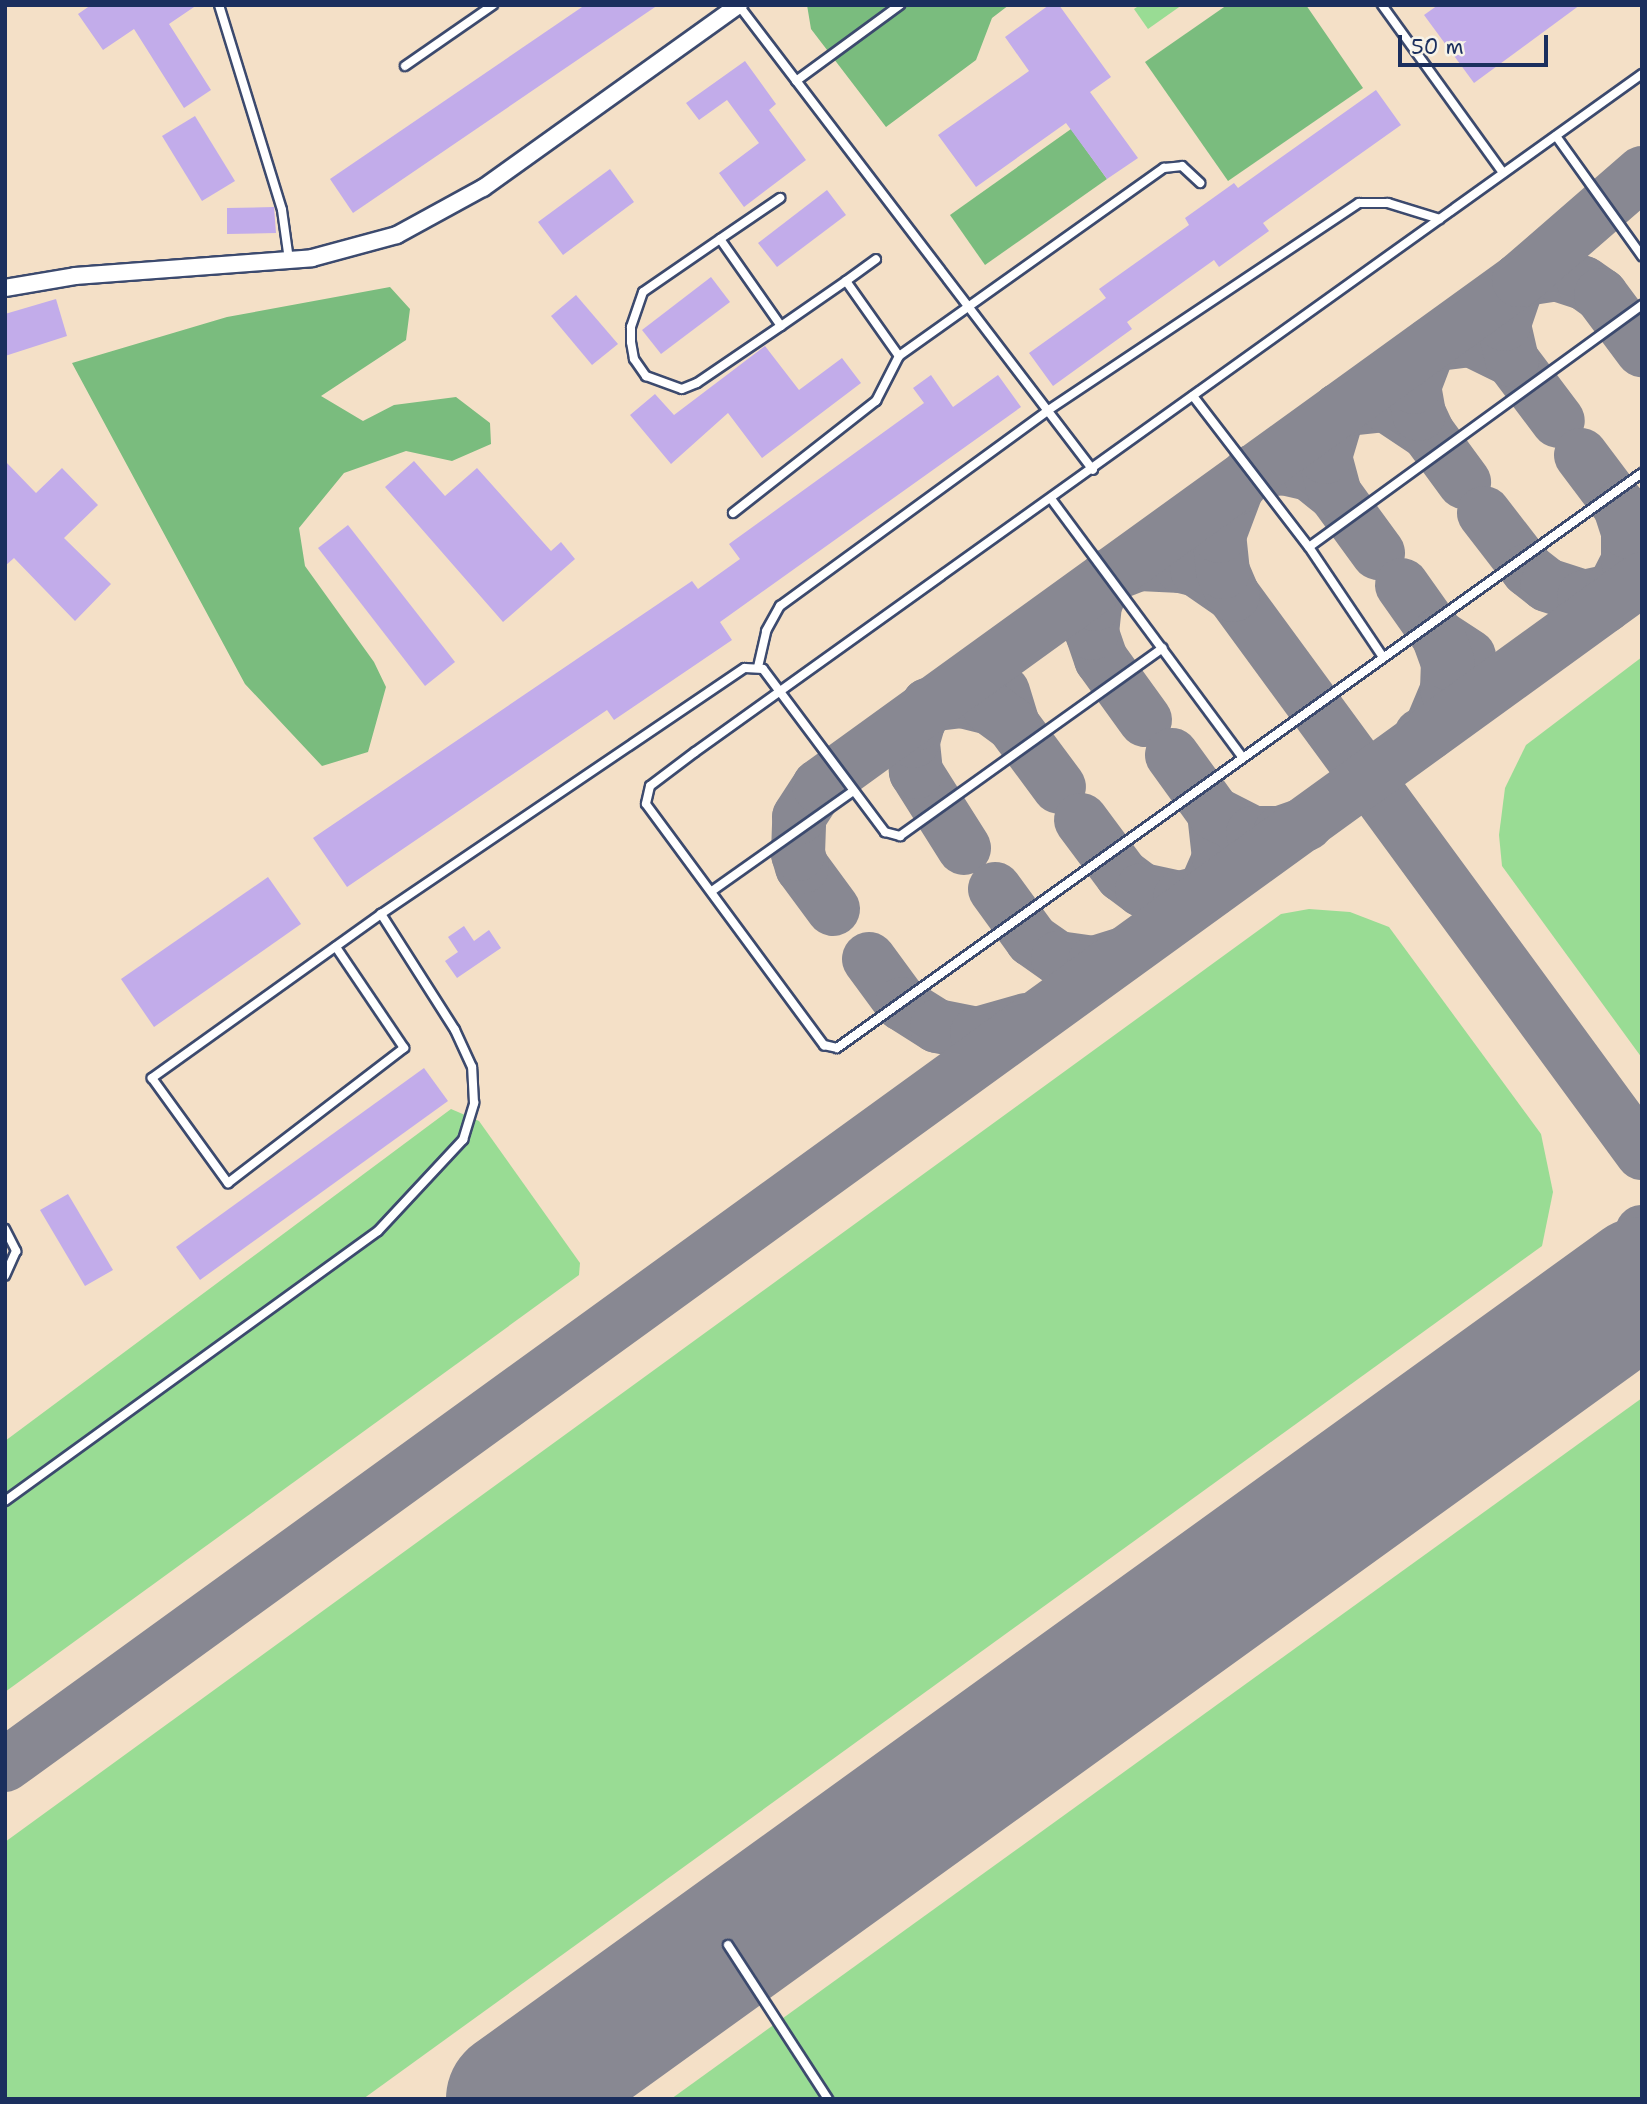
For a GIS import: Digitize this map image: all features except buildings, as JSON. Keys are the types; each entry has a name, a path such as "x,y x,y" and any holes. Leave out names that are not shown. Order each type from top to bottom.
{"street":[{"path":"5,288 75,276 289,260 356,248 433,218 483,188 740,6"}],"lane":[{"path":"219,5 282,210 289,260"},
{"path":"405,66 493,5"},
{"path":"796,81 900,5"},
{"path":"1382,5 1503,173"},
{"path":"740,6 1093,470"},
{"path":"1642,74 1192,396 1052,500 781,691 646,792 646,804 824,1045 837,1048 1642,472"},
{"path":"1556,136 1642,256"},
{"path":"733,513 876,401 899,356 1164,168 1182,166 1200,183"},
{"path":"780,198 643,292 631,327 634,359 646,376 682,388 697,383 876,260"},
{"path":"758,667 766,631 780,606 1047,411 1359,203 1388,202 1440,219"},
{"path":"720,239 781,326"},
{"path":"846,281 899,356"},
{"path":"1309,547 1642,305"},
{"path":"1192,396 1309,547 1383,657"},
{"path":"1052,500 1242,757"},
{"path":"758,667 781,691 885,832 906,834 1163,648"},
{"path":"336,947 404,1048 228,1183 152,1078 382,914 745,668 758,667"},
{"path":"712,891 853,791"},
{"path":"5,1501 378,1231 463,1140 474,1103 472,1067 456,1030 382,914"},
{"path":"5,1229 16,1251 5,1276"},
{"path":"728,1945 828,2099"}],"green space":[{"path":"807,5 1009,5 992,18 976,60 886,127 811,29"},
{"path":"1140,5 1182,5 1148,29 1134,9"},
{"path":"1227,5 1306,5 1363,88 1228,181 1145,62"},
{"path":"1071,129 1107,179 985,265 950,215"},
{"path":"390,287 410,309 406,340 321,396 363,421 394,405 456,397 490,423 491,444 452,461 406,451 344,473 299,528 305,566 374,662 386,687 368,752 322,766 245,684 72,363 227,317"},
{"path":"1642,657 1642,1058 1502,866 1499,835 1505,788 1526,745"},
{"path":"1309,909 1350,912 1389,927 1541,1134 1553,1192 1542,1246 363,2099 5,2099 5,1842 1281,914"},
{"path":"451,1109 479,1121 580,1263 579,1275 5,1692 5,1441"},
{"path":"1642,1398 1642,2099 671,2099"}],"taxiway":[{"path":"833,909 802,867 798,854 799,817 819,786 1519,280 1642,173"},
{"path":"1145,720 1101,659 1092,633 1095,604 1108,576 1140,564 1181,566 1197,570 1233,595 1223,572 1219,536 1237,488 1251,472 1283,468 1310,474 1335,494 1325,457 1339,410 1386,405 1428,433 1419,414 1414,387 1430,345 1471,340 1512,360 1504,324 1519,280 1556,274 1584,283 1601,295 1642,350"},
{"path":"1512,360 1558,421"},
{"path":"1428,433 1464,482"},
{"path":"1581,455 1620,507 1642,525"},
{"path":"1335,494 1378,553"},
{"path":"1605,606 1628,561 1628,532 1620,507"},
{"path":"1484,513 1528,570 1547,585 1584,597 1630,587"},
{"path":"5,1765 1642,579"},
{"path":"1402,585 1438,636 1469,656"},
{"path":"1233,595 1642,1153"},
{"path":"1421,735 1429,733 1447,690 1448,663 1438,636"},
{"path":"1003,692 1013,725 1059,787"},
{"path":"964,848 916,772 913,741 918,723 928,705 962,701 990,708 1013,725"},
{"path":"1172,755 1214,813"},
{"path":"1202,897 1219,858 1214,813 1253,833 1280,833 1306,824"},
{"path":"1081,820 1122,875 1142,890 1180,898 1212,890"},
{"path":"995,889 1032,940 1058,958 1094,963 1124,954"},
{"path":"869,959 902,1004 937,1026 977,1034 1026,1020"},
{"path":"1602,1314 1625,1282 1642,1232"}],"runway":[{"path":"514,2099 1642,1285"}]}
